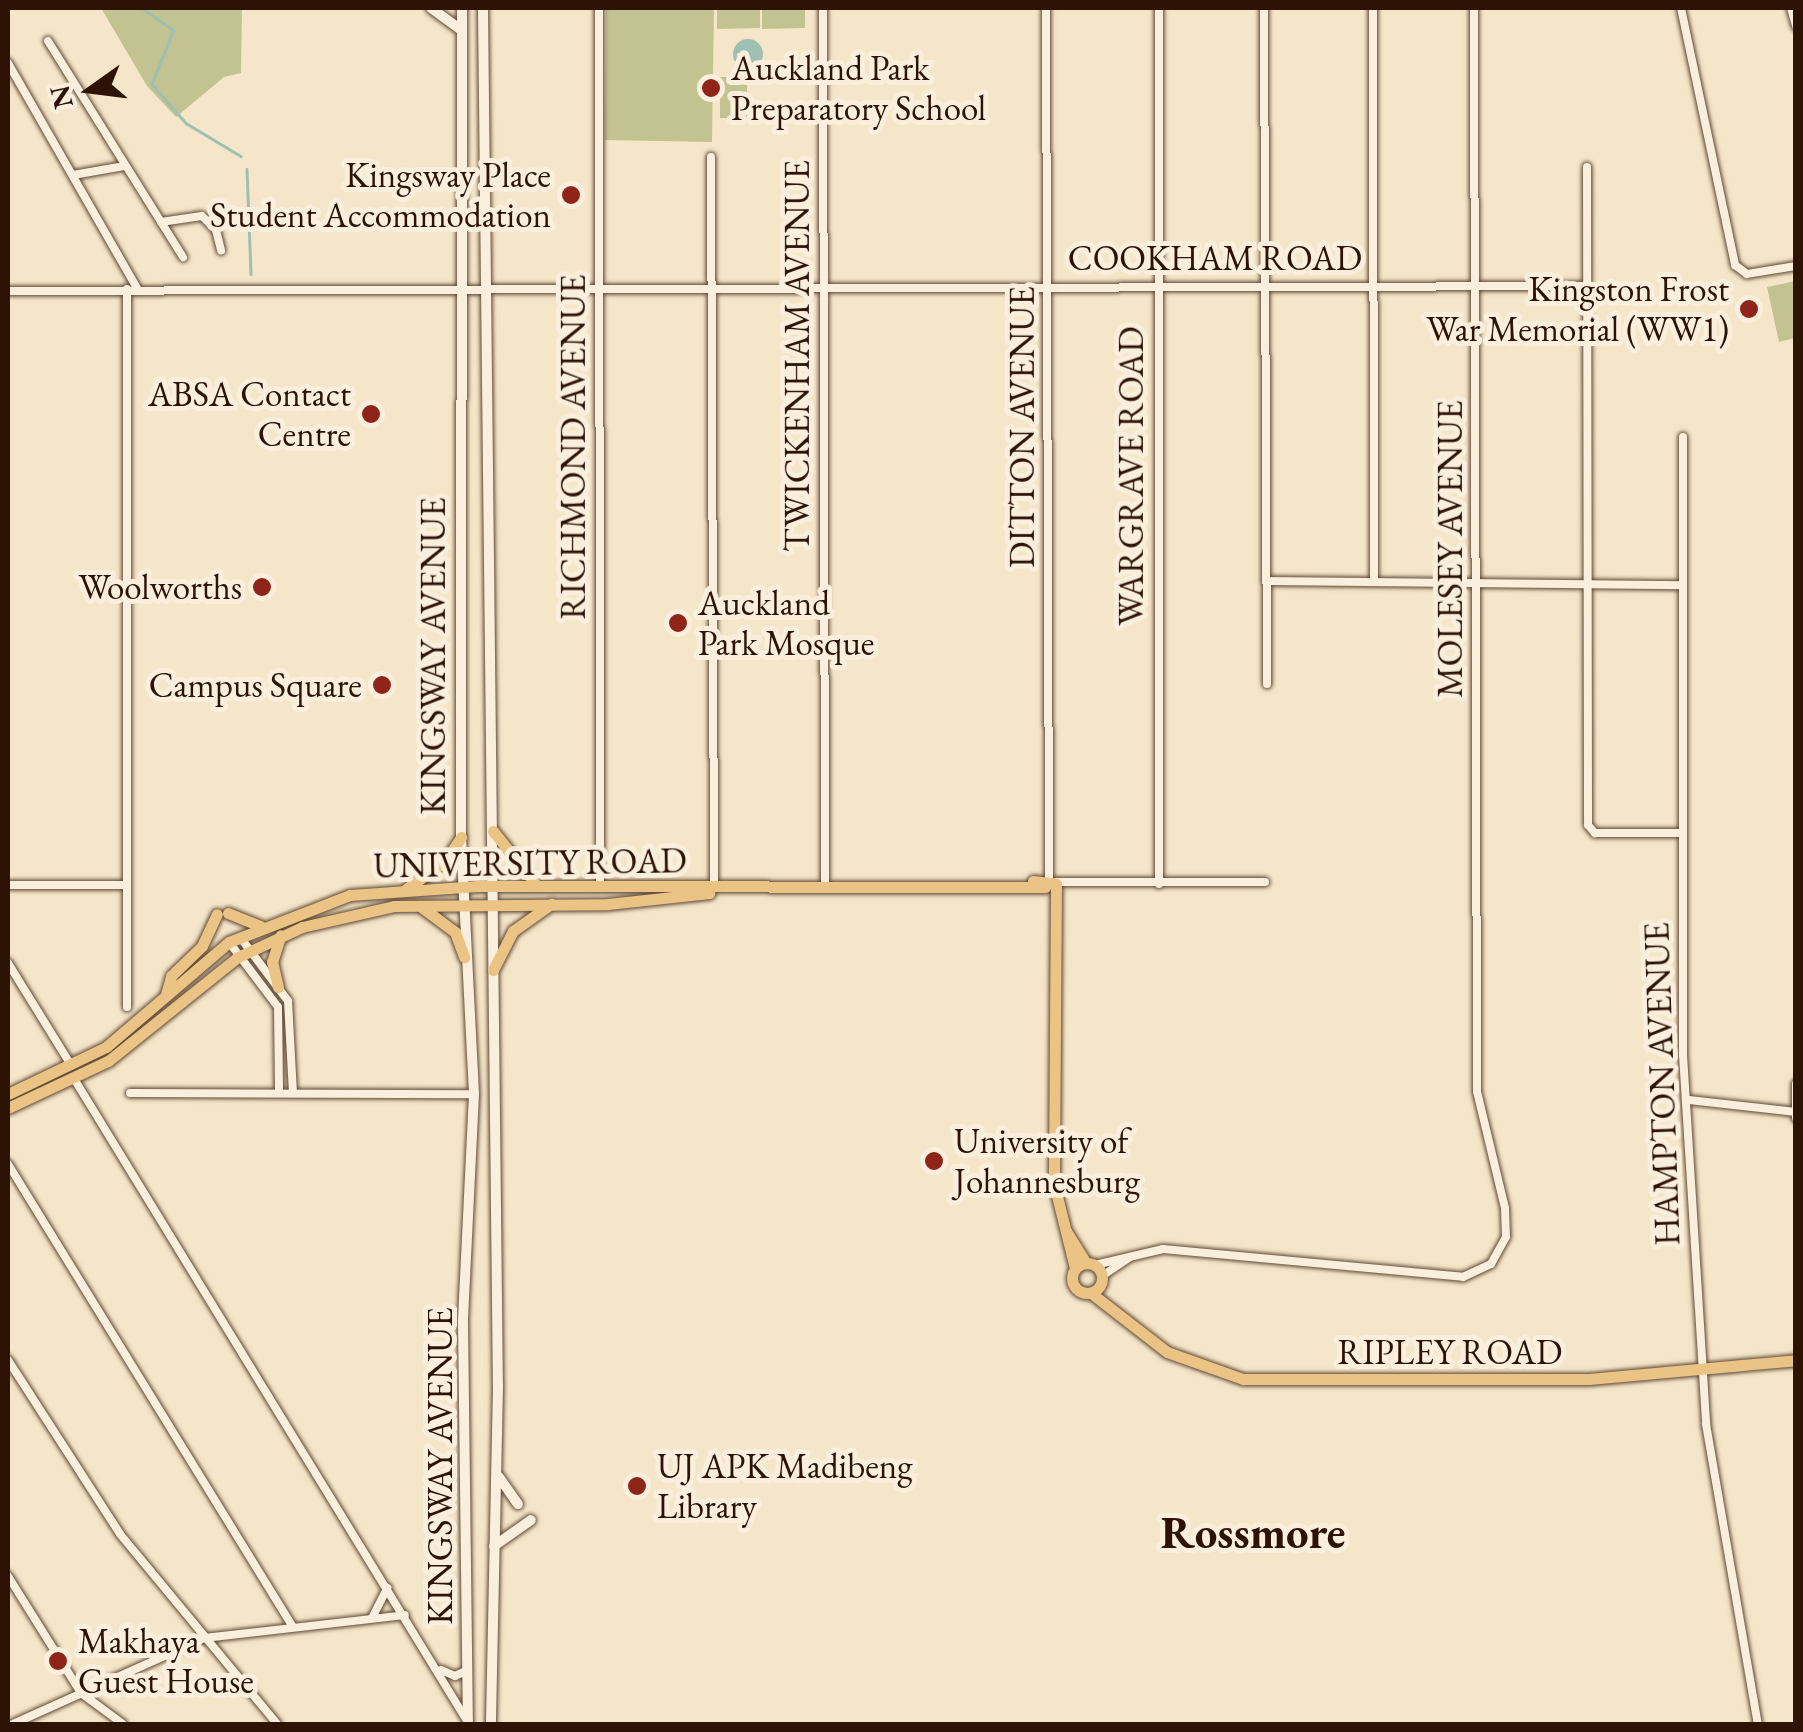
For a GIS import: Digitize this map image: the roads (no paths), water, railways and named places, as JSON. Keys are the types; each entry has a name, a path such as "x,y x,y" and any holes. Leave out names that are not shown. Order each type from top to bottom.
{"main road":[{"path":"432,8 462,30"},
{"name":"KINGSWAY AVENUE","path":"462,8 461,837 464,957 474,1094 464,1321 468,1724"},
{"name":"KINGSWAY AVENUE","path":"482,8 493,831 496,1472 491,1724"},
{"path":"493,831 536,886"},
{"path":"406,889 445,861 461,837"},
{"name":"UNIVERSITY ROAD","path":"8,1108 72,1072 119,1038 166,994 234,940 335,899 406,889 491,886 1051,884"},
{"name":"DITTON AVENUE","path":"1051,884 1053,1170 1064,1228 1092,1275"},
{"name":"UNIVERSITY ROAD","path":"8,1094 122,1052 243,954 281,934 341,916 418,904 655,901 753,887"},
{"path":"418,904 456,932 464,957"},
{"path":"493,970 513,931 551,904"},
{"path":"166,994 171,976 202,946 223,913 261,926"},
{"path":"278,986 272,962 281,934"},
{"name":"RIPLEY ROAD","path":"1092,1275 1121,1317 1187,1362 1243,1379 1588,1379 1796,1360"},
{"path":"496,1472 518,1504"},
{"path":"494,1546 531,1520"}],"street":[{"name":"RICHMOND AVENUE","path":"599,8 600,887"},
{"name":"TWICKENHAM AVENUE","path":"824,8 825,884"},
{"name":"DITTON AVENUE","path":"1046,8 1051,884"},
{"name":"WARGRAVE ROAD","path":"1159,8 1159,884"},
{"path":"1264,8 1270,582 1267,684"},
{"path":"1373,8 1374,582"},
{"name":"MOLESEY AVENUE","path":"1092,1275 1133,1254 1163,1249 1431,1277 1477,1273 1502,1249 1508,1223 1477,1091 1480,584 1474,8"},
{"path":"1681,8 1738,270 1796,266"},
{"path":"1792,8 1796,26"},
{"path":"48,41 183,257"},
{"path":"8,63 138,290"},
{"path":"711,157 714,887"},
{"path":"74,175 124,166"},
{"path":"1587,167 1588,828 1595,834 1682,833"},
{"path":"161,222 202,216 216,230 221,250"},
{"name":"COOKHAM ROAD","path":"8,289 1586,286"},
{"path":"127,289 127,1006"},
{"name":"HAMPTON AVENUE","path":"1682,437 1683,1036 1690,1100 1702,1368 1711,1461 1758,1724"},
{"path":"1270,582 1683,585"},
{"name":"UNIVERSITY ROAD","path":"1051,884 1264,882"},
{"path":"8,884 127,885"},
{"path":"234,940 278,1007 279,1091"},
{"path":"243,954 278,986 293,1019 293,1092"},
{"path":"8,963 468,1724"},
{"path":"1690,1100 1795,1114 1796,1084"},
{"path":"130,1093 474,1094"},
{"path":"8,1164 293,1627"},
{"path":"8,1360 120,1534 277,1724"},
{"path":"8,1389 20,1381"},
{"path":"8,1576 81,1693 123,1724"},
{"path":"372,1618 387,1588"},
{"path":"14,1724 204,1638 404,1614"},
{"path":"437,1668 452,1676 470,1669"}],"waterway":[{"path":"142,8 174,30 152,84 186,123 241,156"},
{"path":"247,169 251,274"}],"place":[{"name":"Auckland Park Preparatory School","path":"711,88"},
{"name":"Kingsway Place Student Accommodation","path":"571,195"},
{"name":"Kingston Frost War Memorial (WW1)","path":"1749,309"},
{"name":"ABSA Contact Centre","path":"371,414"},
{"name":"Woolworths","path":"262,587"},
{"name":"Auckland Park Mosque","path":"678,623"},
{"name":"Campus Square","path":"382,685"},
{"name":"University of Johannesburg","path":"934,1161"},
{"name":"UJ APK Madibeng Library","path":"637,1486"},
{"name":"Makhaya Guest House","path":"58,1661"}],"district":[{"name":"Rossmore","path":"1253,1533"}]}
